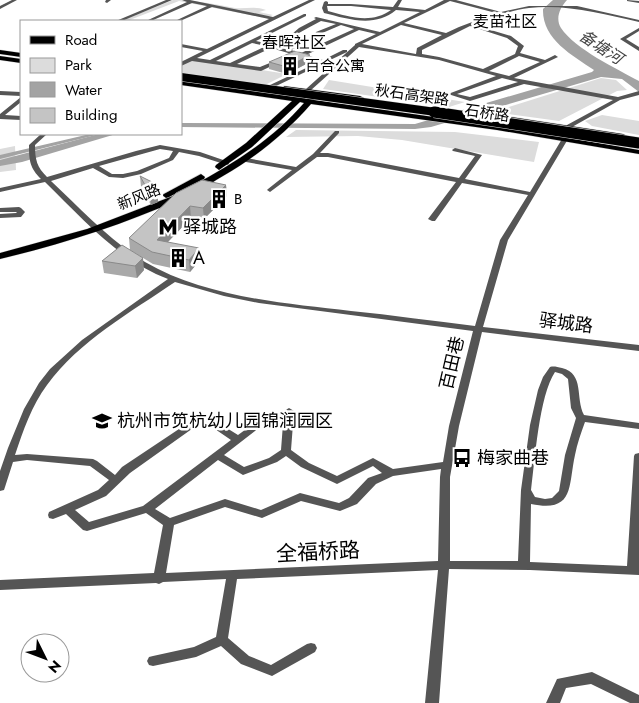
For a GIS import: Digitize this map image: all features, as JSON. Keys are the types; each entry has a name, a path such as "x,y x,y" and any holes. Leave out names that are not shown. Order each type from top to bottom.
{"highway":[{"path":"0,50 20,53"},
{"path":"0,59 20,62"},
{"name":"秋石高架路","path":"182,75 553,128 639,143"},
{"name":"秋石高架路","path":"182,84 537,131 639,148"}],"main road":[{"name":"石桥路","path":"182,75 317,91 569,126 639,138"},
{"path":"182,84 262,95 296,102"},
{"path":"182,84 308,103"},
{"name":"新风路","path":"0,248 96,226 174,191 227,163 268,129 308,90"},
{"name":"新风路","path":"0,256 144,212 183,194 246,160 283,130 317,91"},
{"name":"石桥路","path":"308,103 476,125 639,152"}],"street":[{"path":"0,8 14,0"},
{"path":"133,0 139,0"},
{"path":"154,0 167,1"},
{"path":"184,0 274,19"},
{"path":"182,64 313,0"},
{"path":"400,0 397,8 370,21 326,12 324,8 327,2 397,8 424,10"},
{"path":"262,95 272,86 358,45 379,32 401,24 424,10 450,0 501,13"},
{"path":"629,0 639,2"},
{"path":"120,20 167,1"},
{"path":"150,20 192,2"},
{"path":"424,10 428,3"},
{"path":"179,20 212,6"},
{"path":"419,56 418,49 470,25 501,13 538,7 568,7 639,22"},
{"path":"288,12 379,32"},
{"path":"212,61 304,16"},
{"path":"286,51 317,36 318,32 347,17"},
{"path":"232,64 296,33 320,19"},
{"path":"401,24 447,35"},
{"path":"470,25 509,37 521,46 518,54"},
{"path":"302,55 360,28"},
{"path":"279,29 296,33"},
{"path":"639,29 622,39 639,50"},
{"path":"237,37 336,63"},
{"path":"628,43 639,45"},
{"path":"182,45 208,51"},
{"path":"308,90 358,45 419,56 524,82 618,99"},
{"path":"192,59 262,69 295,53"},
{"path":"484,71 518,54 544,61"},
{"path":"509,78 555,57"},
{"path":"502,76 450,94 470,98 524,82"},
{"path":"0,98 3,93 20,94"},
{"path":"569,126 618,99 638,93"},
{"path":"20,100 0,117 20,117"},
{"name":"百田巷","path":"432,703 444,565 447,465 478,328 504,240 565,139 569,126"},
{"path":"270,190 315,155 337,132"},
{"name":"驿城路","path":"43,135 32,145 32,161 38,172 96,226 142,264 173,279 207,289 319,310 639,348"},
{"path":"0,191 46,180 138,152 160,148 176,152 200,154 227,163"},
{"path":"432,219 479,154 455,150"},
{"path":"94,166 111,176 123,176 139,172 171,159 176,152"},
{"path":"315,155 532,194"},
{"path":"246,160 297,169"},
{"path":"0,210 19,209 21,212 18,215 0,216"},
{"path":"0,487 22,422 44,383 92,337 173,279"},
{"path":"524,565 526,490 540,399 548,374 553,369 565,372 572,378 576,408 581,418 570,455 564,492 555,501 545,503 531,500 526,490"},
{"path":"286,451 290,411"},
{"path":"581,418 639,426"},
{"path":"53,515 102,493 126,470 194,423 214,424 238,440"},
{"path":"66,509 87,527 147,509 252,430"},
{"path":"286,451 305,465 337,480 373,462 391,473"},
{"path":"218,456 243,471 272,460 286,451"},
{"path":"636,571 639,456"},
{"path":"9,458 27,457 93,463 115,480"},
{"path":"169,523 225,503 262,514 300,497 340,506 353,501 372,481 391,473 447,465"},
{"path":"147,509 169,523"},
{"path":"159,579 169,523"},
{"name":"全福桥路","path":"0,585 444,565 524,565 636,571"},
{"path":"222,640 232,576"},
{"path":"222,640 245,660 272,671 311,648"},
{"path":"153,661 196,652 222,640"},
{"path":"553,703 562,683 592,678 639,701"}],"green space":[{"path":"173,0 197,1 235,8 258,8 266,10 259,12 273,15 265,18 179,1 130,20 123,20"},
{"path":"192,59 287,74 265,85 182,73 182,61"},
{"path":"601,78 616,80 627,90 617,91 559,121 493,112"},
{"path":"329,80 465,102 449,107 323,89"},
{"path":"602,115 639,121 639,135 592,126 585,121"},
{"path":"296,130 455,132 539,142 534,162 402,140 358,136 286,137"},
{"path":"15,146 16,170 0,172 0,149"}],"water":[{"path":"553,0 567,0 560,10 558,21 567,36 597,58 639,81 639,92 622,79 601,77 431,127 415,129 182,127 182,123 415,124 592,72 594,70 568,52 553,38 547,29 543,9"},
{"path":"95,135 113,135 22,162 0,166 0,160"}],"building":[{"path":"295,51 310,55 287,67 269,62"},
{"path":"140,176 152,182 157,191 150,194"},
{"path":"202,180 226,185 203,208 190,206 157,240 199,248 189,260 152,252 129,238 176,193"},
{"path":"122,245 143,258 135,266 102,261"}],"waterway":[{"path":"0,157 93,135"}],"place":[{"name":"百合公寓","path":"290,66"},
{"name":"B","path":"219,199"},
{"name":"驿城路","path":"168,227"},
{"name":"A","path":"178,258"},
{"name":"杭州市笕杭幼儿园锦润园区","path":"102,421"},
{"name":"梅家曲巷","path":"462,458"}],"district":[{"name":"麦苗社区","path":"505,21"},
{"name":"春晖社区","path":"294,42"}],"water label":[{"name":"备塘河","path":"601,47"}]}
